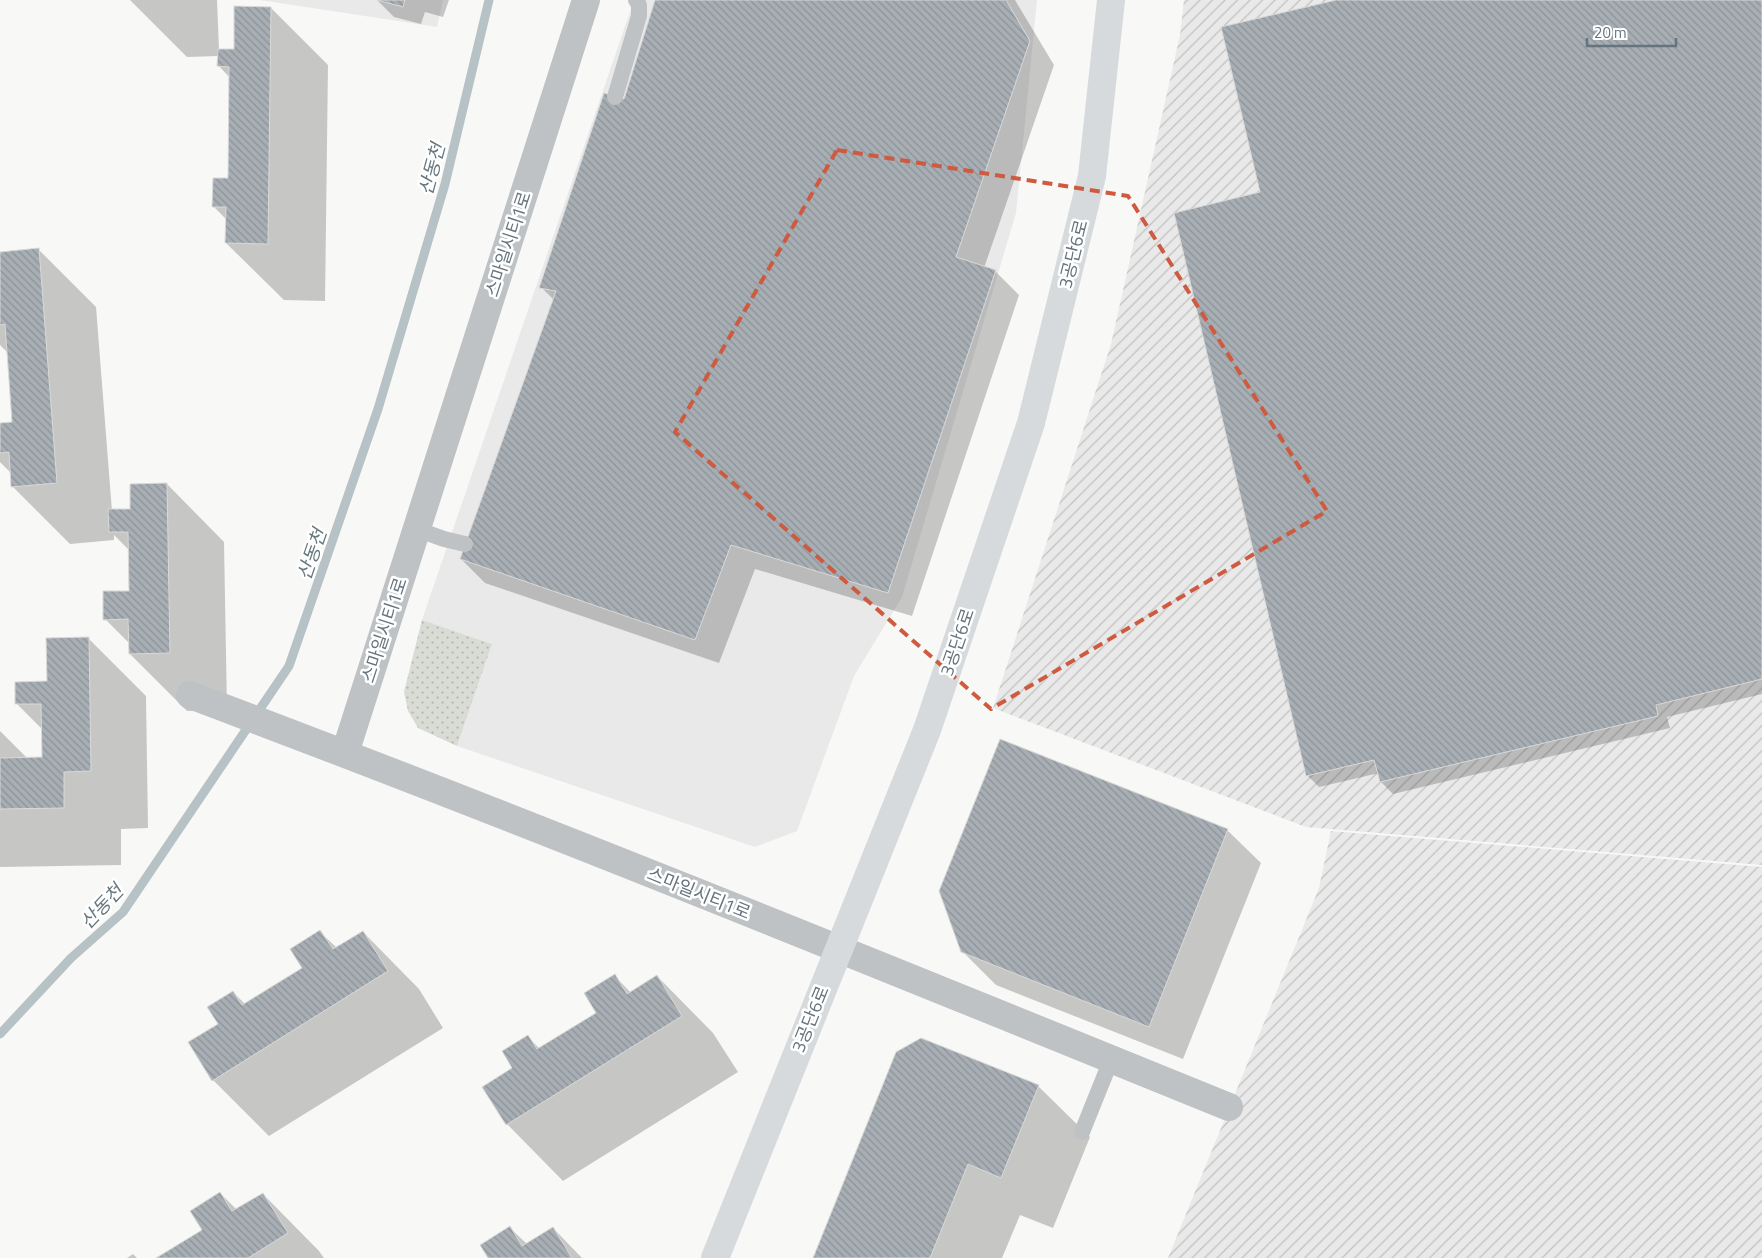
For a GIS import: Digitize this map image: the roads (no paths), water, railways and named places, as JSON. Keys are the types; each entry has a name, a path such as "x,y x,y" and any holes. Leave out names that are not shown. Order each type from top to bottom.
{"street":[{"name":"스마일시티1로","path":"586,0 345,753 839,949 1229,1107"},
{"name":"3공단6로","path":"715,1258 928,730 1030,423 1092,176 1111,0"},
{"path":"190,695 345,753"}],"lane":[{"path":"615,97 639,16 639,5 636,0"},
{"path":"416,529 465,544"},
{"path":"1082,1132 1112,1060"}],"waterway":[{"name":"산동천","path":"0,1034 71,958 123,912 289,666 378,409 445,184 489,0"}]}
